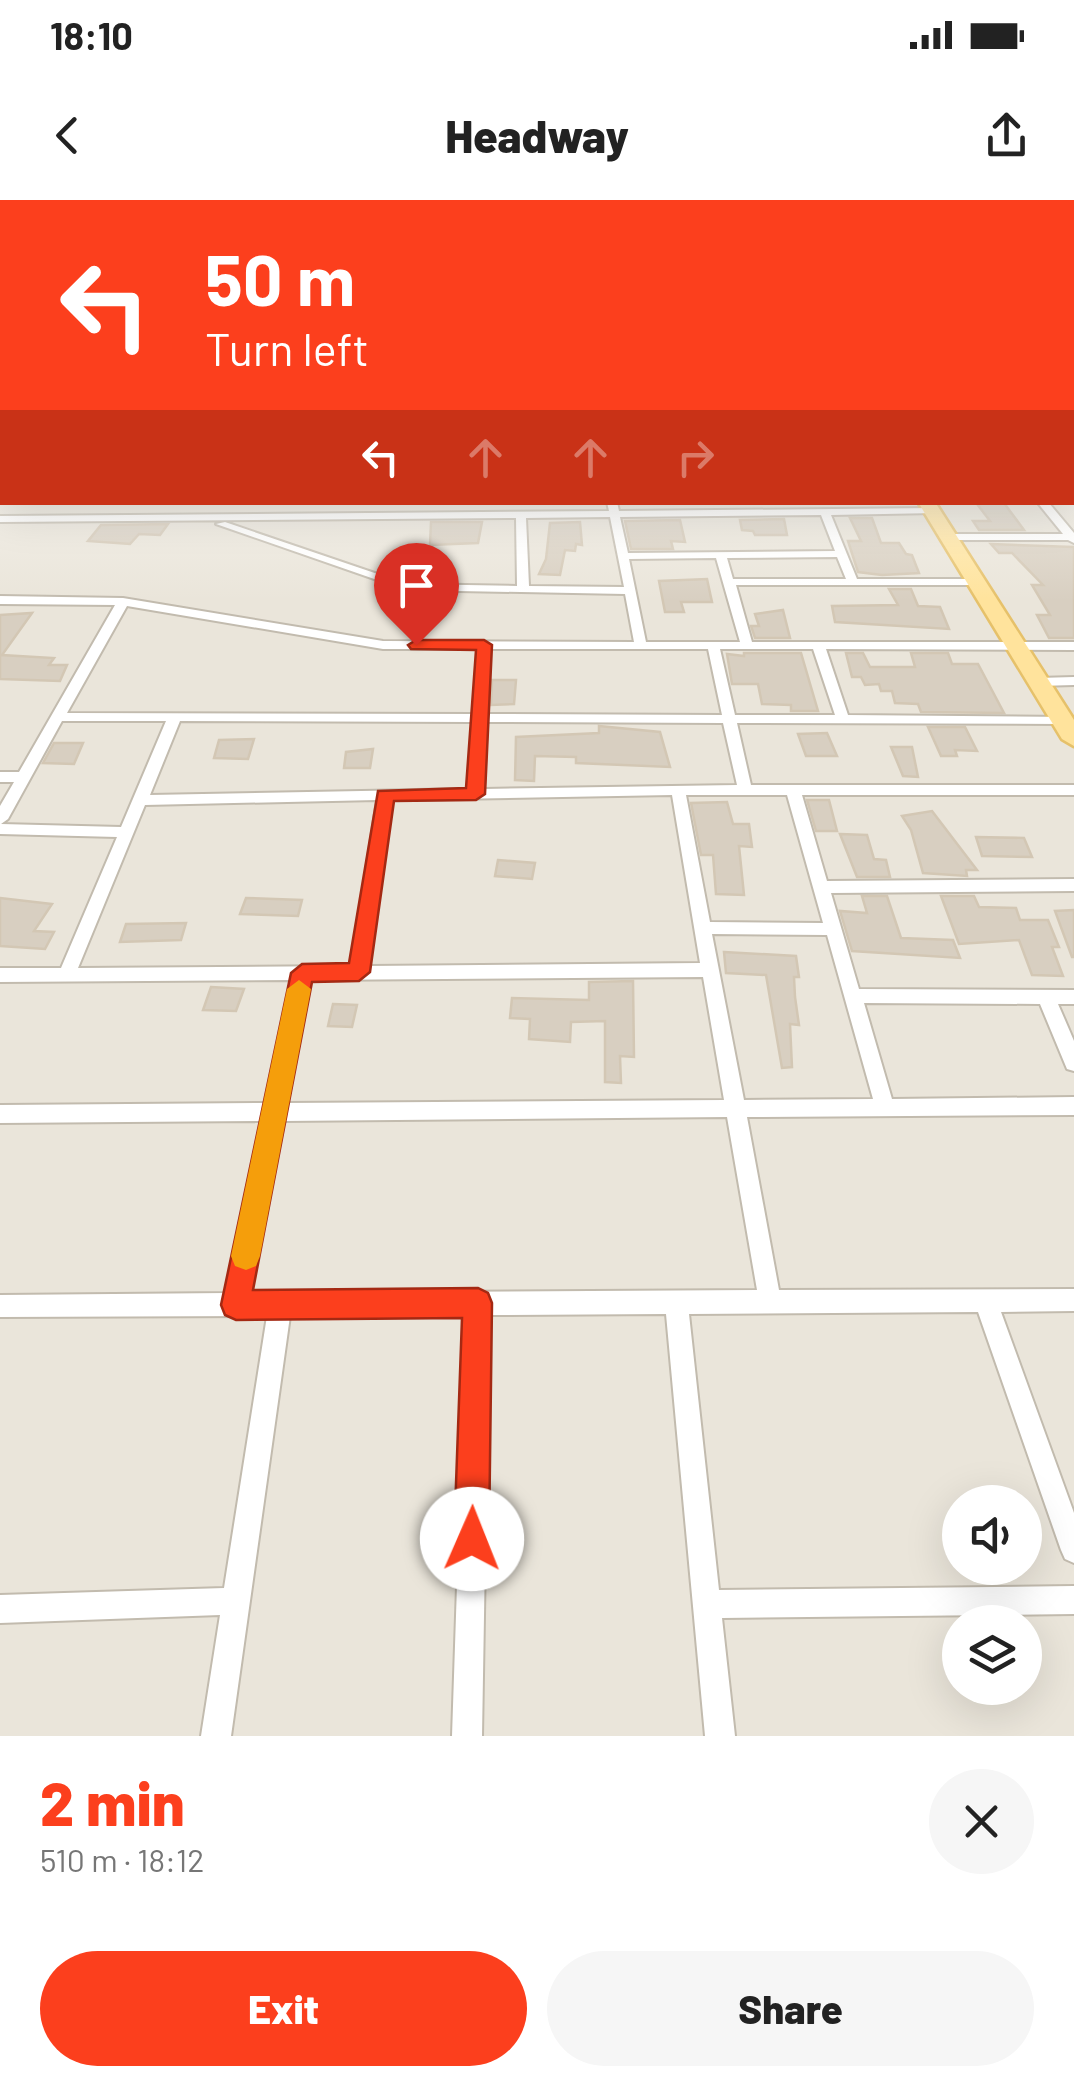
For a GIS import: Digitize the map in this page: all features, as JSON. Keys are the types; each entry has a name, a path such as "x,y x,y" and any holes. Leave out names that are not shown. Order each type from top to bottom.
{"main road":[{"path":"929,507 1074,739"}],"street":[{"path":"288,518 299,505"},
{"path":"1044,505 1072,539"},
{"path":"0,519 521,516 613,509 825,513 929,507"},
{"path":"613,509 642,645"},
{"path":"825,513 854,582"},
{"path":"521,516 523,589"},
{"path":"207,519 406,587 630,591"},
{"path":"947,536 1072,539"},
{"path":"622,556 841,554"},
{"path":"722,555 748,646"},
{"path":"729,582 976,582"},
{"path":"0,600 123,602 383,645 1074,646"},
{"path":"0,818 123,602"},
{"path":"476,794 484,645"},
{"path":"713,645 745,790"},
{"path":"818,646 842,719"},
{"path":"1038,682 1074,681"},
{"path":"58,717 1062,720"},
{"path":"67,974 174,719"},
{"path":"0,777 24,777"},
{"path":"140,800 678,790 1074,790"},
{"path":"678,790 770,1302"},
{"path":"793,790 885,1108"},
{"path":"359,972 385,795"},
{"path":"0,830 127,832"},
{"path":"822,887 1074,885"},
{"path":"703,928 834,929"},
{"path":"0,975 710,970"},
{"path":"236,1305 302,973"},
{"path":"853,996 1074,998"},
{"path":"1046,997 1074,1063"},
{"path":"0,1114 1074,1106"},
{"path":"985,1300 1074,1550"},
{"path":"0,1306 1074,1300"},
{"path":"676,1302 720,1736"},
{"path":"467,1736 478,1303"},
{"path":"216,1736 280,1304"},
{"path":"707,1604 1074,1600"},
{"path":"0,1609 236,1601"}],"shaded area":[{"path":"0,505 1074,505 1074,1736 0,1736"}],"building":[{"path":"978,505 1005,505 1024,530 979,530 973,521 990,521"},
{"path":"850,518 872,518 881,543 899,543 906,554 912,555 919,573 858,572 848,541 861,541"},
{"path":"784,519 787,535 755,535 753,531 742,530 740,520"},
{"path":"680,520 685,542 671,541 673,549 631,549 625,521"},
{"path":"431,522 482,522 478,543 430,545"},
{"path":"580,522 582,545 576,544 575,551 565,550 560,575 539,574 546,559 550,523"},
{"path":"168,524 160,535 139,534 130,544 88,541 101,525"},
{"path":"991,544 1074,547 1074,638 1049,638 1037,615 1050,615 1032,585 1043,585 1012,553 999,553"},
{"path":"707,579 712,602 681,602 684,612 665,612 659,581"},
{"path":"889,589 911,589 918,606 940,607 949,629 835,622 832,606 898,605"},
{"path":"783,610 790,638 755,638 751,626 759,626 755,614"},
{"path":"32,613 2,655 54,658 49,665 67,665 60,681 0,679 0,615"},
{"path":"801,653 818,711 791,711 791,705 762,704 758,684 732,684 727,654"},
{"path":"846,653 863,653 870,667 915,667 911,653 948,653 952,664 978,664 1004,713 921,712 918,704 895,703 892,691 881,691 879,684 865,685 861,677 852,677"},
{"path":"492,680 516,680 514,704 491,705"},
{"path":"599,726 660,732 670,767 576,763 576,757 535,756 534,781 515,780 516,737 599,733"},
{"path":"928,727 965,727 977,751 955,750 957,756 941,756"},
{"path":"827,733 837,756 806,756 798,734"},
{"path":"254,739 248,759 214,758 219,740"},
{"path":"54,743 83,743 74,764 43,763"},
{"path":"891,747 912,747 918,777 903,776"},
{"path":"373,749 370,768 344,768 346,752"},
{"path":"807,800 829,800 837,831 816,831"},
{"path":"727,802 733,824 749,824 752,847 739,846 744,895 716,894 713,855 701,855 691,803"},
{"path":"932,811 977,870 966,870 967,876 923,873 911,830 902,816"},
{"path":"840,834 867,835 874,859 886,860 890,877 857,877"},
{"path":"976,837 1024,838 1032,857 982,856"},
{"path":"498,860 535,863 532,879 495,876"},
{"path":"862,896 887,896 901,938 953,940 960,958 852,951 840,911 867,913"},
{"path":"941,896 974,896 979,907 1016,908 1020,920 1048,920 1059,947 1052,947 1063,976 1032,975 1019,940 959,944"},
{"path":"0,898 52,904 34,931 54,932 45,949 0,946"},
{"path":"246,898 302,900 298,916 240,914"},
{"path":"1074,910 1074,957 1072,957 1055,911"},
{"path":"186,923 181,940 120,942 126,924"},
{"path":"724,952 796,956 799,1025 790,1024 792,1067 782,1068 766,975 726,973"},
{"path":"633,981 634,1057 620,1056 621,1083 605,1082 605,1021 571,1022 570,1042 529,1039 530,1019 510,1018 512,998 589,1000 589,982"},
{"path":"211,987 244,989 236,1011 203,1010"},
{"path":"333,1004 357,1005 352,1027 328,1026"}],"slow traffic":[{"path":"246,1256 299,989"}],"route":[{"path":"416,645 484,645 476,794 385,795 359,972 302,973 236,1305 478,1303 472,1539"}]}
